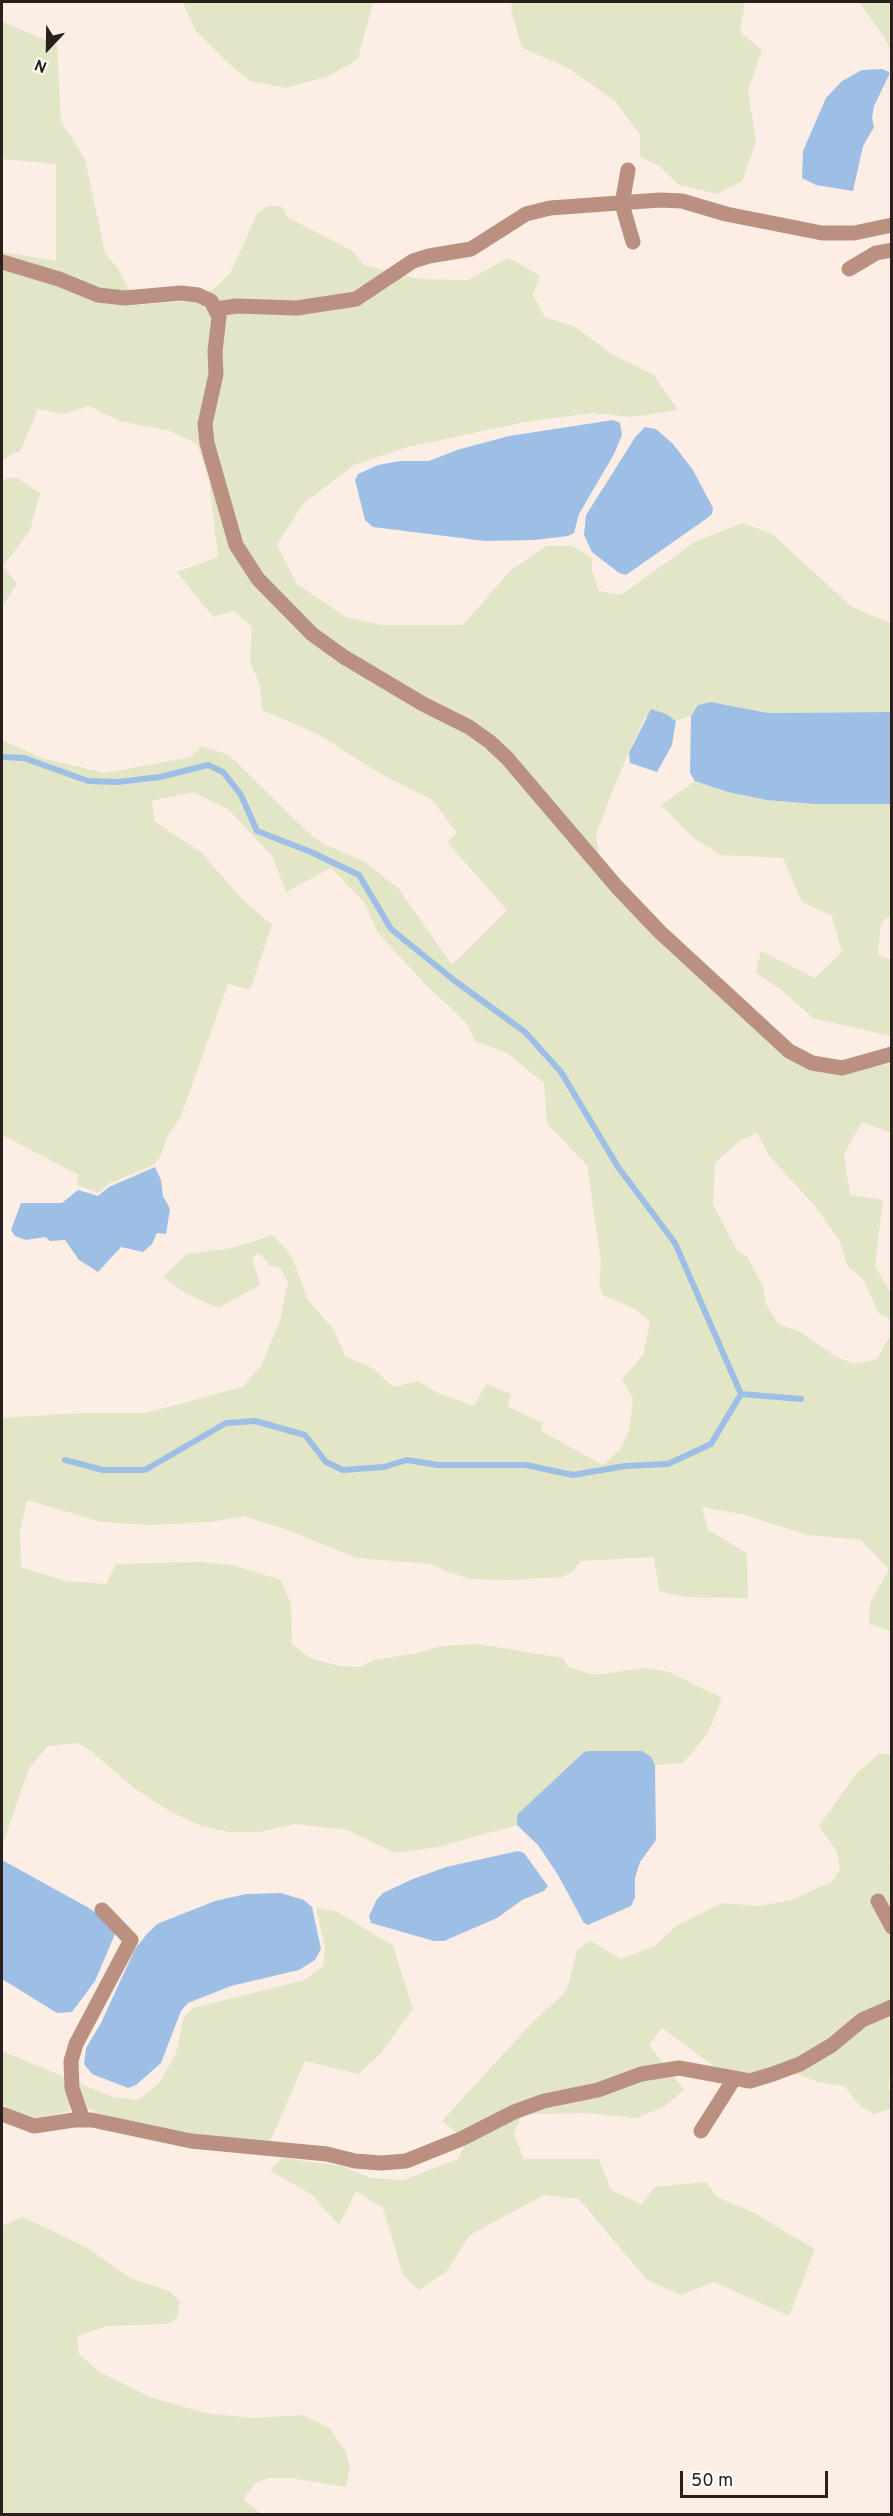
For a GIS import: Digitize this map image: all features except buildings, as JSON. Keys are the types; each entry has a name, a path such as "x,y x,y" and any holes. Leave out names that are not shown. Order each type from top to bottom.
{"street":[{"path":"628,170 622,204 633,242"},
{"path":"217,309 236,306 297,308 345,302 366,293 413,261 481,244 506,225 526,214 550,208 660,200 682,201 726,214 822,233 854,233 891,225"},
{"path":"849,269 876,253 891,250"},
{"path":"2,262 59,279 98,295 125,298 181,293 211,301 219,317 215,351 216,374 205,424 207,443 236,545 258,579 312,634 344,657 423,704 469,727 490,742 507,758 617,887 660,932 789,1051 812,1063 842,1068 891,1054"},
{"path":"878,1901 891,1927"},
{"path":"83,2120 72,2088 71,2061 76,2044 131,1940 102,1910"},
{"path":"2,2114 34,2126 83,2120 191,2141 327,2154 355,2161 381,2163 406,2161 461,2139 514,2112 544,2101 598,2090 641,2074 679,2068 750,2081 800,2064 832,2045 862,2020 891,2007"},
{"path":"701,2131 734,2079"}],"green space":[{"path":"182,2 373,2 358,59 329,76 286,88 250,81 227,62 196,31"},
{"path":"512,2 745,2 740,32 762,50 748,91 756,142 742,181 718,194 679,185 659,166 640,157 640,135 615,101 568,68 522,48 511,10"},
{"path":"859,2 891,2 891,51 884,37"},
{"path":"2,21 57,45 61,121 85,159 105,253 117,267 138,305 188,301 214,289 231,272 257,214 267,206 281,206 287,217 353,251 364,265 419,279 468,280 509,258 540,276 533,295 545,317 575,327 613,355 653,374 678,410 631,417 593,413 525,422 408,447 354,465 303,504 277,545 297,584 346,617 381,625 463,625 510,571 546,546 572,546 592,558 592,570 599,591 621,595 696,541 743,523 772,534 852,607 892,624 891,712 768,713 711,702 698,705 691,716 676,721 666,714 645,717 613,789 596,835 600,861 771,1044 809,1070 891,1064 891,1133 862,1122 844,1154 850,1195 883,1200 875,1266 891,1294 891,1323 888,1318 879,1314 864,1281 847,1265 840,1242 815,1206 770,1157 757,1133 739,1141 715,1163 713,1204 737,1251 747,1256 764,1289 765,1302 778,1324 801,1332 836,1357 855,1364 877,1359 891,1334 891,1631 869,1624 870,1603 889,1570 861,1540 808,1535 741,1514 702,1507 708,1530 747,1553 748,1598 684,1597 659,1591 654,1557 581,1561 573,1571 563,1577 511,1580 470,1579 431,1564 357,1558 285,1529 243,1516 213,1522 149,1525 101,1522 27,1500 20,1531 21,1567 65,1581 106,1584 116,1564 200,1562 233,1565 281,1580 291,1604 292,1644 310,1658 339,1666 360,1667 373,1660 418,1653 441,1646 479,1644 563,1658 568,1667 594,1675 646,1668 669,1672 722,1698 708,1733 683,1763 655,1765 653,1760 642,1751 584,1752 519,1814 517,1825 438,1847 395,1853 347,1830 295,1824 259,1832 229,1832 201,1826 171,1812 134,1788 91,1751 77,1743 48,1746 29,1768 2,1846 2,1418 81,1413 146,1413 242,1387 261,1366 280,1321 288,1282 280,1268 270,1266 259,1253 252,1258 260,1285 219,1308 187,1294 163,1277 187,1254 232,1248 273,1235 292,1257 308,1300 334,1330 345,1356 374,1369 393,1387 418,1381 438,1393 474,1406 486,1384 511,1394 508,1407 543,1423 541,1431 603,1465 621,1448 629,1431 633,1399 622,1379 643,1355 650,1322 635,1309 602,1295 599,1283 601,1262 587,1165 547,1124 544,1083 507,1053 475,1041 466,1022 427,986 378,933 364,902 331,868 286,892 272,856 228,809 193,792 152,801 154,821 201,852 242,899 272,925 250,990 228,984 181,1116 169,1134 160,1157 154,1165 108,1184 98,1193 77,1185 79,1175 2,1135 2,740 42,758 105,773 191,757 202,746 229,755 312,836 324,844 365,862 399,889 452,965 507,910 447,842 457,833 432,800 376,771 319,735 262,710 260,685 250,662 252,627 234,611 213,617 177,572 218,557 209,480 197,444 170,431 120,421 89,406 64,414 38,409 20,452 2,461 2,252 56,261 56,164 2,159"},
{"path":"16,477 40,493 30,531 3,566 17,584 2,607 2,480"},
{"path":"695,781 728,792 766,800 814,804 891,804 891,915 881,923 878,954 891,960 892,1033 890,1036 813,1018 780,989 756,973 761,951 815,978 842,952 832,916 802,902 783,858 720,855 691,836 661,805"},
{"path":"880,1753 891,1755 892,1854 889,1864 892,1867 892,2064 888,2087 891,2094 891,2109 873,2114 860,2106 844,2086 818,2082 775,2066 748,2076 719,2070 662,2028 649,2045 684,2090 664,2107 636,2118 584,2113 522,2114 514,2134 524,2159 599,2159 611,2190 641,2204 655,2187 706,2182 717,2197 754,2213 815,2249 789,2316 714,2282 681,2295 647,2280 579,2199 544,2195 470,2235 446,2272 419,2290 403,2275 383,2208 356,2191 339,2225 311,2194 270,2171 282,2158 342,2166 371,2178 404,2180 458,2159 467,2141 442,2121 527,2028 567,1990 577,1950 591,1941 621,1959 655,1946 676,1926 722,1903 759,1906 792,1900 833,1881 840,1868 837,1852 819,1826 856,1774"},
{"path":"316,1908 338,1912 393,1946 413,2009 380,2054 359,2074 305,2061 269,2144 139,2128 86,2108 34,2118 15,2112 2,2104 2,2051 113,2097 138,2100 159,2083 176,2053 184,2017 193,2008 304,1980 323,1966 325,1947"},
{"path":"23,2217 89,2249 130,2278 169,2291 180,2301 178,2317 167,2324 108,2326 77,2336 79,2354 98,2371 150,2397 205,2413 251,2418 304,2415 330,2429 346,2452 350,2468 346,2487 290,2478 268,2478 256,2483 243,2499 261,2514 2,2514 2,2226"}],"water":[{"path":"882,69 889,72 889,75 874,106 872,118 874,127 863,146 853,191 816,185 802,178 803,151 826,98 842,81 862,70"},
{"path":"613,420 620,423 622,435 614,454 579,514 574,533 568,536 535,540 485,541 373,527 365,520 355,480 358,474 378,465 400,461 429,461 457,450 509,436"},
{"path":"645,427 656,429 673,444 693,470 713,508 712,514 706,519 626,575 619,573 592,552 584,535 586,515 636,436"},
{"path":"711,702 768,713 891,712 891,804 814,804 766,800 728,792 695,781 690,773 691,716 698,705"},
{"path":"651,709 666,714 676,721 672,745 657,772 630,763 629,753"},
{"path":"155,1167 161,1180 163,1196 170,1209 166,1234 157,1233 152,1244 143,1252 121,1247 98,1272 79,1260 65,1240 50,1241 45,1237 26,1240 15,1236 11,1230 21,1203 62,1203 78,1190 98,1196 109,1187"},
{"path":"642,1751 651,1757 655,1765 656,1840 640,1862 635,1878 635,1897 631,1906 588,1925 584,1923 558,1875 538,1845 517,1825 517,1819 518,1814 584,1752"},
{"path":"518,1851 524,1853 548,1886 544,1891 522,1900 497,1918 444,1941 434,1941 371,1923 369,1916 377,1899 383,1893 446,1867"},
{"path":"2,1860 89,1908 105,1919 115,1934 95,1981 72,2012 57,2013 2,1979"},
{"path":"281,1893 304,1900 312,1907 321,1949 315,1960 299,1970 231,1986 188,2003 181,2011 161,2063 136,2085 128,2088 92,2074 84,2064 86,2048 101,2023 135,1949 157,1924 215,1901 246,1894"}],"waterway":[{"path":"2,757 24,758 88,781 118,782 160,777 208,765 223,772 241,795 257,831 311,852 359,875 391,929 455,981 525,1032 561,1072 618,1167 675,1243 741,1394"},
{"path":"65,1460 103,1470 145,1470 226,1423 255,1421 305,1435 326,1462 343,1470 384,1467 407,1460 438,1465 526,1465 573,1475 625,1466 668,1464 711,1444 741,1394 801,1399"}]}
